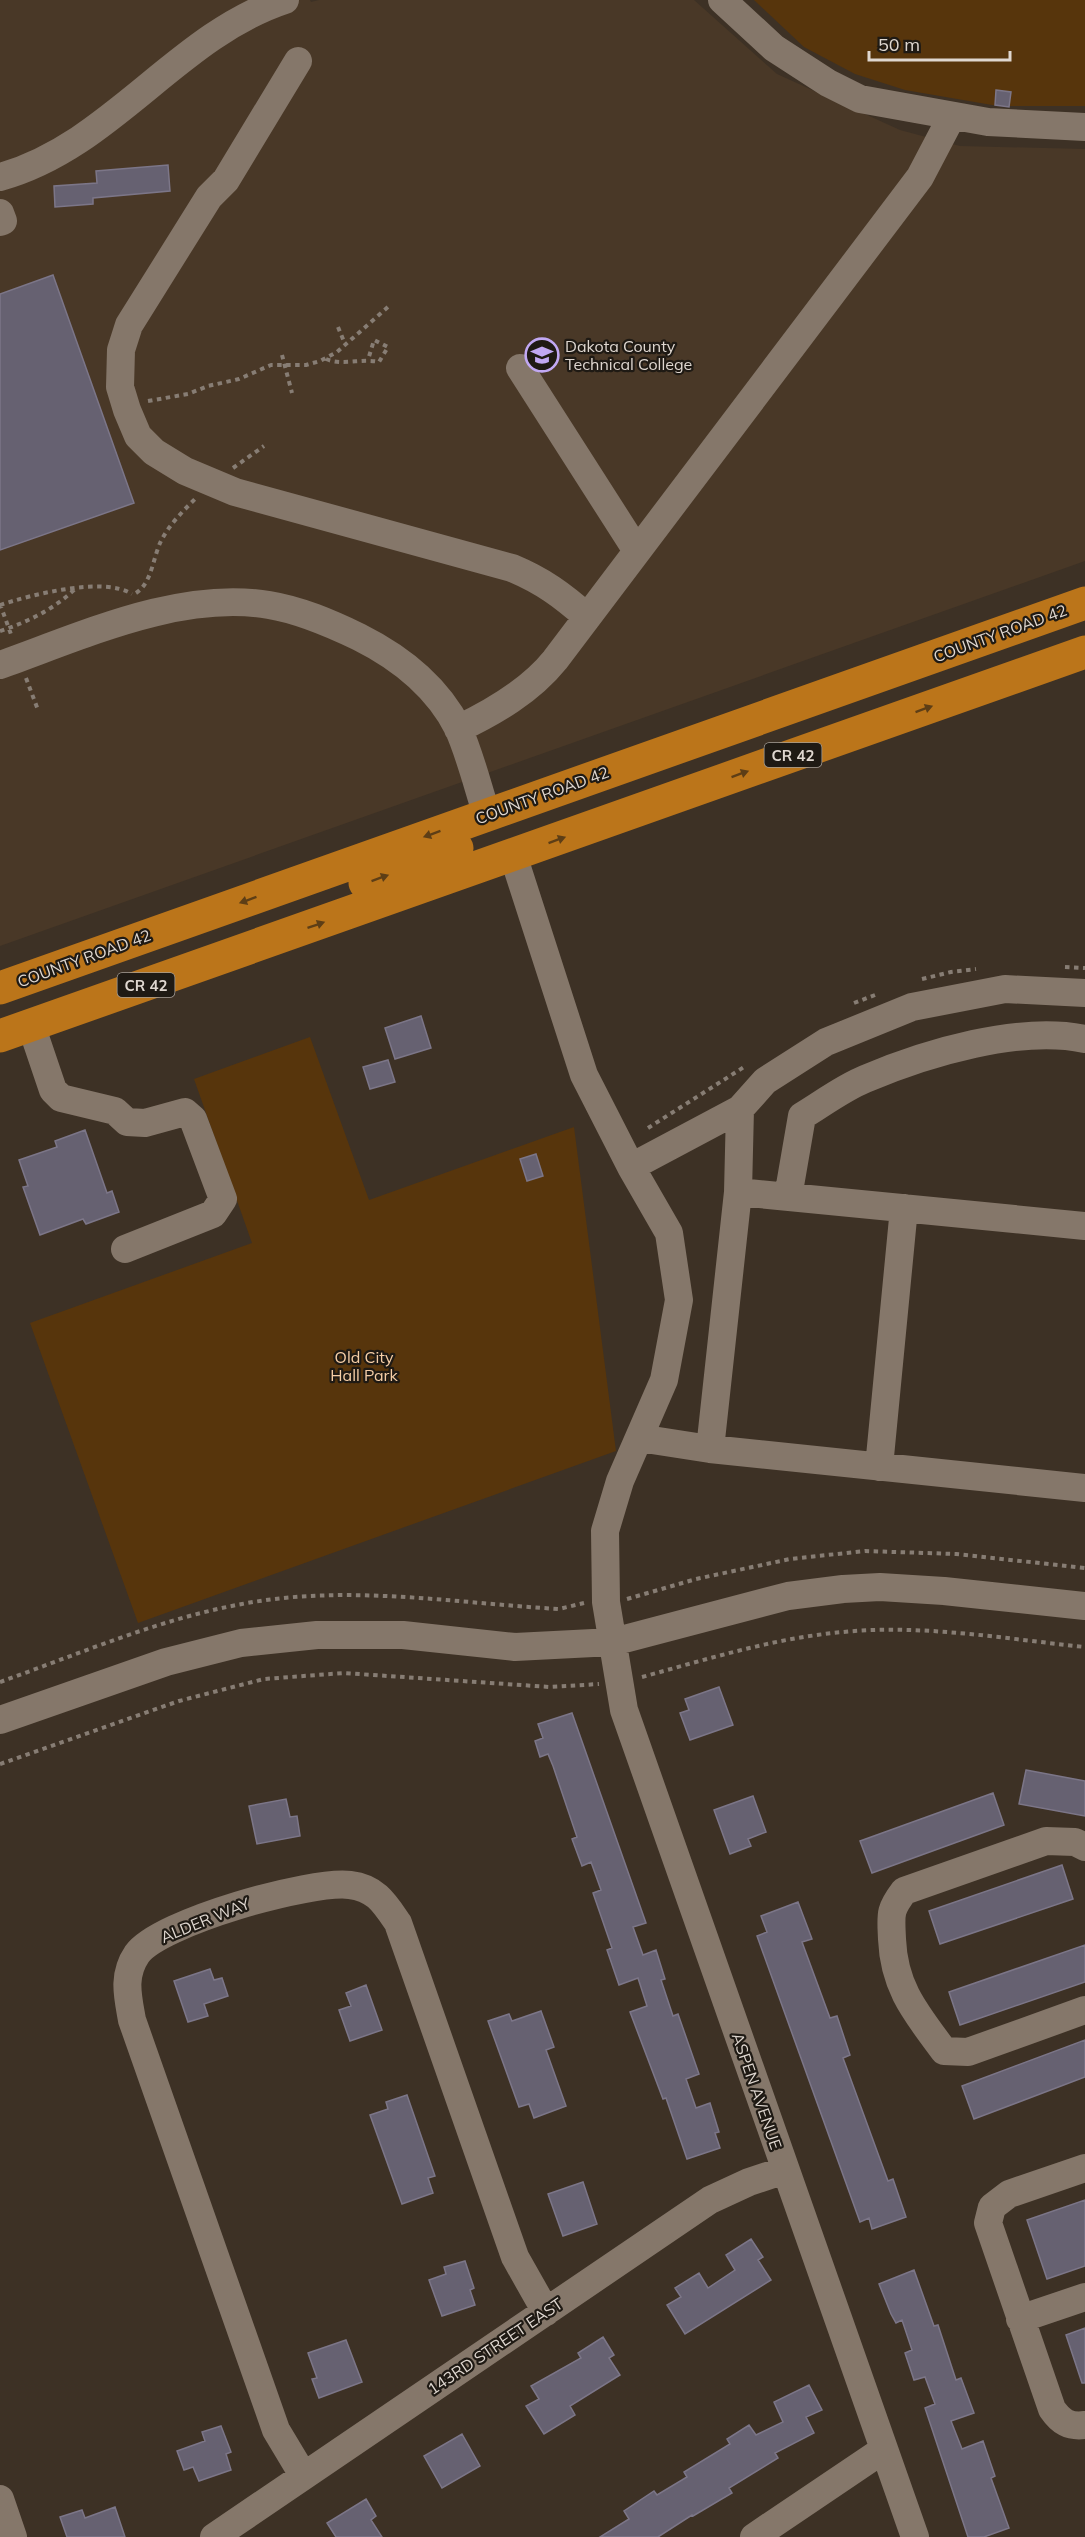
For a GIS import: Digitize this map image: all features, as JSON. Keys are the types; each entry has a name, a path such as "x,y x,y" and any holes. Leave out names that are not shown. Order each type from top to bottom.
{"highway":[{"name":"COUNTY ROAD 42","path":"0,988 1085,603"},
{"name":"CR 42","path":"0,1036 1085,652"},
{"path":"513,855 511,841 526,826 542,818 782,730 827,711 878,676"},
{"path":"96,1002 195,944 473,842 487,833 489,823 487,815"}],"street":[{"path":"0,177 17,172 101,126 191,51 217,33 285,0"},
{"path":"722,0 774,48 828,83 860,99 952,116 1026,125 1085,126"},
{"path":"298,61 226,180 209,197 129,325 121,350 120,387 138,436 154,452 213,484 235,492 512,568 539,579 560,592 587,617"},
{"path":"458,729 486,716 542,675 920,177 952,116"},
{"path":"0,213 3,221 0,222"},
{"path":"520,368 638,551"},
{"path":"3,652 188,605 223,602 268,604 306,614 384,650 435,694 458,729 487,815"},
{"name":"ASPEN AVENUE","path":"513,855 584,1076 631,1167 669,1233 680,1300 663,1380 620,1481 605,1531 606,1602 624,1710 915,2537"},
{"path":"631,1167 740,1109 765,1081 826,1042 912,1007 1005,989 1082,993 1080,1038 1034,1037 981,1041 919,1059 864,1079 802,1116 788,1197"},
{"path":"32,1025 53,1090 61,1098 116,1111 127,1122 145,1124 185,1112 193,1119 223,1199 213,1215 124,1249"},
{"path":"710,1449 738,1192 740,1109"},
{"path":"738,1192 1085,1226"},
{"path":"879,1467 904,1208"},
{"path":"639,1438 710,1449 1085,1488"},
{"path":"0,1720 166,1662 241,1643 317,1635 403,1635 515,1647 613,1642 788,1596 880,1587 944,1591 1085,1606"},
{"path":"1085,1847 1075,1842 1046,1841 904,1891 892,1906 893,1956 900,1984 916,2012 944,2051 968,2052 1085,2010"},
{"name":"ALDER WAY","path":"303,2475 276,2430 132,2020 125,1985 137,1954 163,1933 263,1897 312,1887 351,1885 380,1896 398,1923 515,2257 546,2312"},
{"path":"1077,2425 1059,2420 1052,2409 988,2223 992,2207 1009,2194 1085,2168"},
{"name":"143RD STREET EAST","path":"214,2537 710,2200 785,2170"},
{"path":"1020,2319 1085,2297"},
{"path":"754,2537 883,2450"},
{"path":"0,2499 13,2537"}],"path":[{"path":"127,410 153,399 179,396 208,386 234,381 271,365 306,365 326,359 388,307"},
{"path":"338,327 345,344"},
{"path":"326,359 332,362 368,360 379,362 388,347 374,340 368,360"},
{"path":"282,355 292,393"},
{"path":"122,598 143,587 161,541 170,526 193,501 264,446"},
{"path":"6,622 0,604 35,594 111,588 133,594"},
{"path":"0,631 39,615 76,589"},
{"path":"3,652 23,634"},
{"path":"0,1682 202,1613 273,1599 336,1595 370,1596 559,1609 590,1601 622,1600 696,1579 790,1559 865,1551 956,1554 1085,1568"},
{"path":"0,1764 179,1701 264,1679 344,1673 550,1687 618,1681 793,1638 845,1631 902,1630 1085,1647"}],"shaded area":[{"name":"Dakota County Technical College","path":"0,0 310,0 311,2 319,0 694,0 777,74 900,130 960,146 1085,149 1085,561 0,946"}],"green space":[{"path":"754,0 1085,0 1085,106 998,106 905,90 855,74 804,47"},
{"name":"Old City Hall Park","path":"310,1037 369,1200 574,1127 616,1451 138,1623 30,1323 252,1243 194,1079"}],"building":[{"path":"996,90 1011,92 1009,107 995,105"},
{"path":"168,165 170,191 93,198 93,204 55,207 54,186 97,183 96,171"},
{"path":"53,275 134,503 0,550 0,294"},
{"path":"421,1016 431,1048 395,1059 385,1028"},
{"path":"388,1060 395,1082 370,1089 363,1067"},
{"path":"85,1130 107,1193 112,1191 119,1212 86,1224 83,1219 40,1235 23,1187 28,1186 19,1160 57,1147 55,1141"},
{"path":"536,1154 543,1176 527,1181 520,1159"},
{"path":"719,1687 733,1725 690,1740 680,1713 689,1710 685,1699"},
{"path":"572,1713 646,1923 633,1927 643,1955 656,1950 665,1979 661,1980 673,2016 678,2014 699,2074 686,2079 696,2108 710,2103 719,2132 715,2133 720,2148 687,2159 666,2098 663,2099 630,2012 647,2006 638,1978 619,1985 607,1950 612,1948 593,1893 601,1890 591,1862 582,1866 572,1839 577,1837 553,1766 548,1754 540,1757 535,1741 543,1738 538,1724"},
{"path":"1026,1770 1085,1781 1085,1816 1019,1804"},
{"path":"993,1793 1004,1825 872,1873 860,1841"},
{"path":"753,1796 766,1832 748,1839 751,1846 730,1854 714,1810"},
{"path":"286,1799 290,1817 297,1816 300,1836 257,1844 249,1806"},
{"path":"1062,1865 1073,1899 940,1944 929,1911"},
{"path":"798,1902 812,1939 802,1942 830,2018 837,2016 850,2055 843,2058 888,2181 893,2179 906,2217 872,2229 869,2218 860,2222 757,1936 767,1932 761,1916"},
{"path":"1085,1945 1085,1982 960,2025 949,1992"},
{"path":"210,1969 214,1980 222,1978 228,1996 204,2004 208,2016 188,2022 174,1981"},
{"path":"366,1985 382,2030 350,2041 339,2010 351,2006 346,1993"},
{"path":"541,2011 554,2047 546,2050 566,2106 534,2118 529,2104 519,2107 488,2021 509,2014 512,2021"},
{"path":"1085,2040 1085,2077 974,2119 962,2086"},
{"path":"407,2095 435,2176 428,2178 433,2193 402,2204 370,2115 388,2109 386,2102"},
{"path":"583,2182 597,2224 563,2236 548,2194"},
{"path":"1085,2200 1085,2266 1047,2279 1027,2220"},
{"path":"751,2239 763,2257 758,2260 771,2280 685,2334 667,2305 681,2297 675,2288 699,2273 708,2288 735,2270 726,2255"},
{"path":"465,2261 474,2288 470,2290 475,2305 442,2316 429,2280 446,2274 444,2267"},
{"path":"914,2270 934,2326 938,2325 956,2380 961,2378 974,2413 951,2421 962,2449 983,2441 995,2476 991,2478 1009,2528 984,2537 968,2537 925,2408 935,2404 925,2377 914,2380 905,2353 912,2350 902,2320 896,2323 879,2284"},
{"path":"1085,2328 1085,2383 1082,2383 1066,2335"},
{"path":"603,2337 614,2355 609,2358 620,2375 570,2406 575,2415 544,2434 526,2406 539,2399 531,2386 581,2358 578,2353"},
{"path":"346,2340 362,2382 319,2398 312,2379 317,2378 308,2353"},
{"path":"809,2385 822,2410 806,2417 814,2433 775,2453 778,2458 729,2488 732,2493 658,2537 600,2537 629,2519 624,2511 654,2491 657,2495 687,2477 684,2472 730,2444 727,2439 749,2425 756,2435 783,2422 774,2402"},
{"path":"221,2426 231,2452 226,2454 231,2470 199,2481 193,2467 184,2470 177,2451 205,2441 202,2432"},
{"path":"462,2434 480,2466 442,2488 424,2456"},
{"path":"366,2499 376,2516 371,2520 382,2537 336,2537 327,2523"},
{"path":"115,2507 125,2537 67,2537 60,2517 82,2510 85,2518"}],"place":[{"name":"Dakota County Technical College","path":"542,355"}]}
